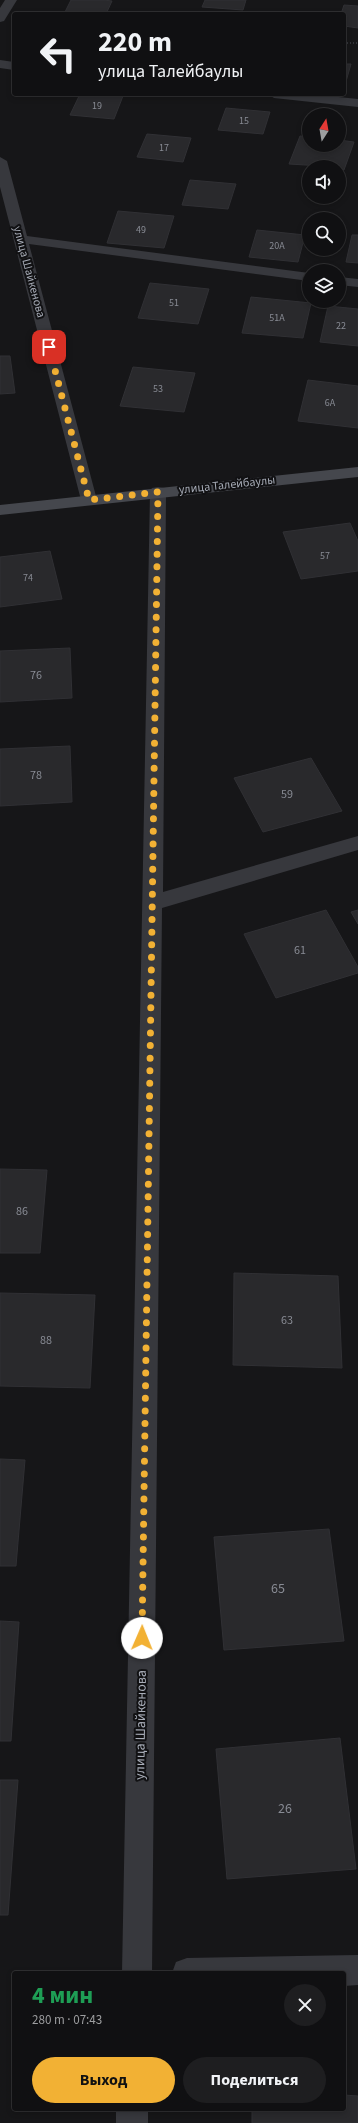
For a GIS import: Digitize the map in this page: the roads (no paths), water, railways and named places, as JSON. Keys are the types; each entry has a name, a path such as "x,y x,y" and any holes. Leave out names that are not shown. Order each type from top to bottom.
{"street":[{"path":"0,18 11,0"},
{"path":"0,64 12,66"},
{"path":"293,96 358,103"},
{"name":"улица Шайкенова","path":"0,161 89,500"},
{"path":"21,239 302,276"},
{"path":"346,282 358,284"},
{"name":"улица Талейбаулы","path":"0,510 158,492 358,472"},
{"name":"улица Шайкенова","path":"137,1971 158,492"},
{"path":"152,903 358,843"},
{"path":"301,1971 358,1970"},
{"path":"132,2111 132,2123"}]}
